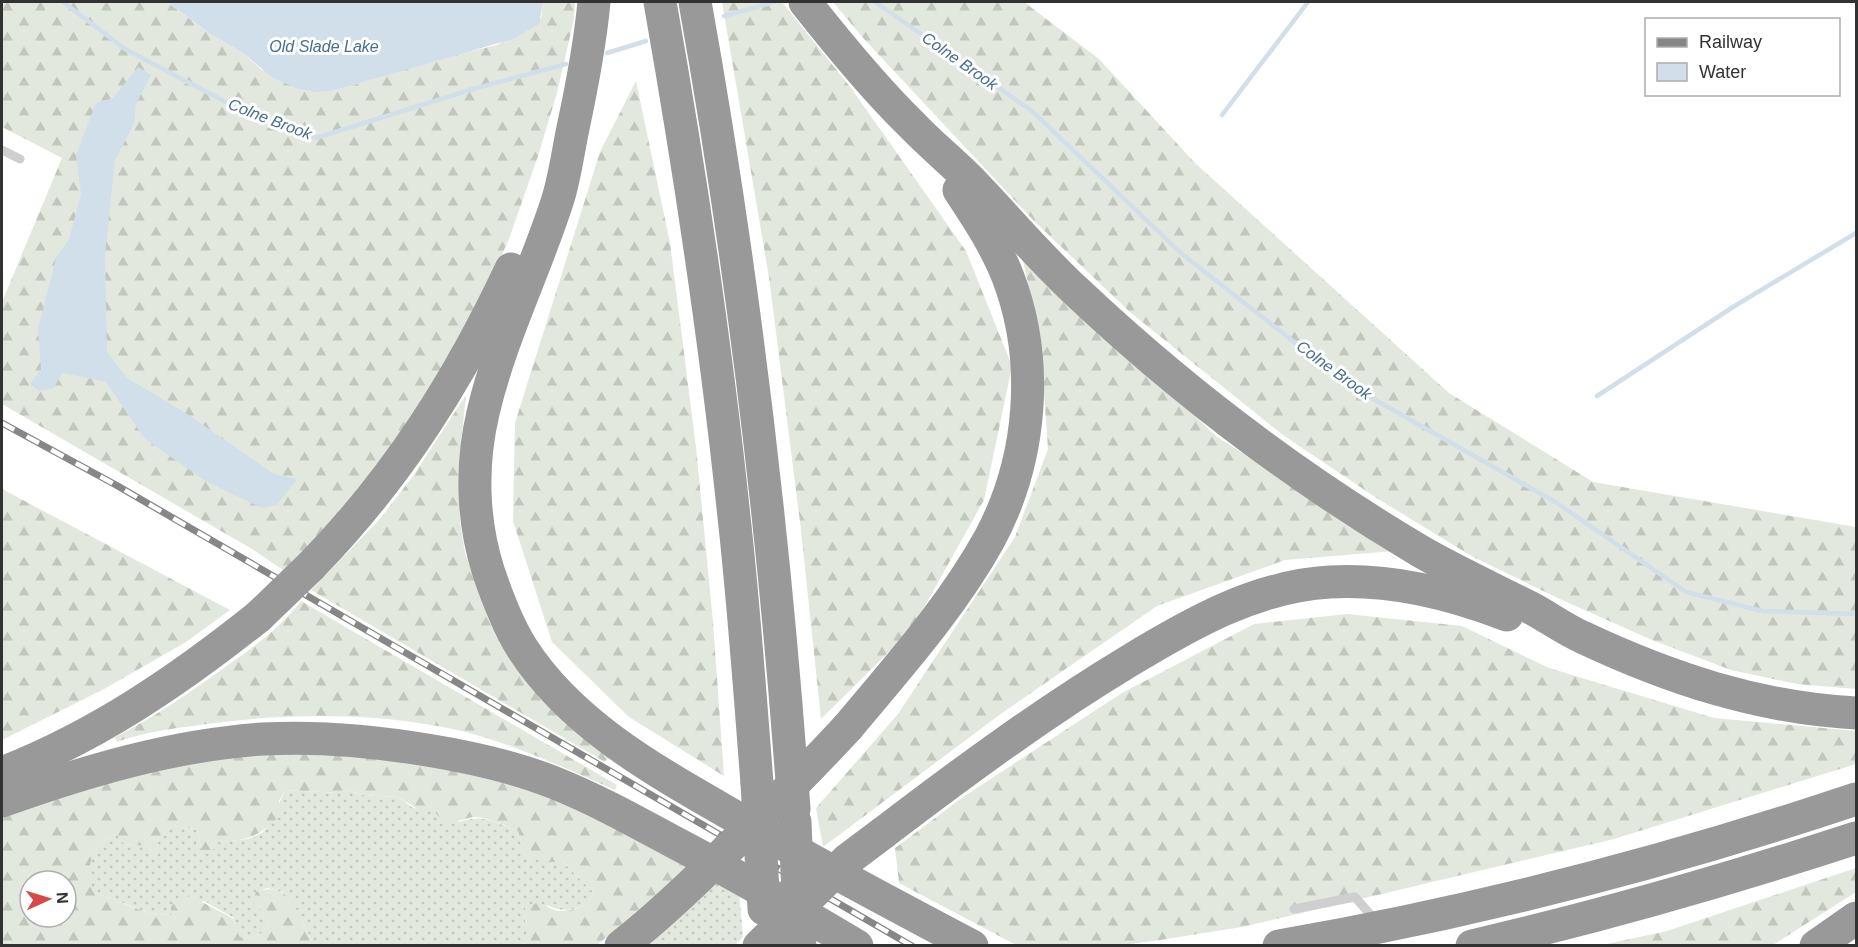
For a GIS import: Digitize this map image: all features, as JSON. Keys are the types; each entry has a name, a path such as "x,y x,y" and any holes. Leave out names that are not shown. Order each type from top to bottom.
{"highway":[{"path":"594,2 582,88 565,174 558,200 496,365 478,437 474,485 478,527 488,570 506,617 523,648 550,684 613,741 709,801 847,881 972,945"},
{"path":"660,2 691,186 722,416 743,611 757,783 765,945"},
{"path":"695,2 729,200 754,386 777,600 795,822 800,945"},
{"path":"805,2 831,36 910,123 968,178 1075,291 1181,383 1224,417 1365,517 1424,553 1547,616 1578,635 1639,662 1719,691 1780,705 1857,713"},
{"path":"621,945 649,924 725,852 798,781 848,727 923,638 982,551 999,519 1011,488 1027,413 1025,341 1020,313 1007,275 987,236 969,206 910,123"},
{"path":"2,773 89,734 200,662 258,616 311,566 363,511 419,434 473,345 514,263 548,178 563,133 573,127"},
{"path":"759,945 838,868 883,832 1027,727 1105,675 1196,623 1254,597 1328,582 1407,585 1460,599 1540,627 1578,635"},
{"path":"2,801 73,777 137,759 219,744 263,739 308,738 373,742 432,750 516,770 555,783 586,797 694,853 857,945"},
{"path":"1279,945 1381,926 1528,893 1758,831 1857,800"},
{"path":"1472,945 1647,902 1857,838"},
{"path":"1816,945 1857,918"}],"lane":[{"path":"2,150 20,159"},
{"path":"1294,909 1355,897 1381,926"}],"green space":[{"path":"2,2 167,2 212,35 243,53 262,70 332,91 458,54 497,45 541,18 543,2 575,2 574,19 557,93 538,156 509,239 479,305 386,460 311,546 283,570 252,549 2,404 2,302 62,158 2,127"},
{"path":"722,2 782,2 851,88 966,251 1012,366 984,500 912,629 821,719 801,530 769,277"},
{"path":"833,2 1024,2 1099,59 1195,163 1449,393 1593,482 1856,527 1856,689 1797,684 1731,670 1652,640 1473,557 1375,497 1283,435 1131,313 1034,221 864,39"},
{"path":"636,81 670,243 696,447 713,622 724,776 629,717 552,642 513,521 515,423 600,152"},
{"path":"1021,252 1216,436 1394,551 1285,560 1157,606 1002,713 823,847 816,808 898,714 1015,537 1048,449 1040,337"},
{"path":"466,395 460,454 460,522 465,553 490,623 511,659 610,756 605,762 311,590 379,520 413,476"},
{"path":"2,489 230,610 186,642 104,689 2,740"},
{"path":"301,601 617,785 615,790 496,741 457,730 392,720 325,716 258,718 164,730 117,742 115,737 173,704 257,644 285,620"},
{"path":"1347,614 1462,626 1549,668 1714,718 1856,731 1856,764 1614,839 1242,927 1116,946 1016,945 899,883 895,848 963,797 1122,693 1254,624"},
{"path":"299,747 478,771 588,812 691,865 597,945 521,945 525,943 527,934 525,907 536,903 556,910 568,910 589,903 593,892 563,862 550,862 521,856 522,845 518,831 475,817 446,823 432,810 421,811 398,797 362,795 348,790 338,793 285,790 279,801 282,814 266,828 248,838 219,842 213,850 201,850 199,835 195,829 172,826 159,838 156,853 145,846 124,844 117,834 98,847 94,853 88,882 94,892 149,913 171,915 171,907 177,899 191,896 234,919 235,928 240,937 245,938 258,936 269,922 253,902 256,892 269,889 279,891 294,905 314,945 2,945 2,813 139,768"},
{"path":"285,790 338,793 348,790 362,795 398,797 413,808 432,810 459,822 476,818 489,820 518,831 522,845 550,862 563,862 593,892 589,903 563,910 547,905 525,920 529,931 525,943 521,945 314,946 303,922 282,892 267,888 256,892 269,922 258,936 245,938 240,937 235,928 234,918 204,901 171,915 149,913 94,892 87,882 94,853 98,847 117,834 124,844 145,846 156,853 159,838 172,826 195,829 199,835 201,850 219,842 248,839 262,833 270,824"},
{"path":"1856,868 1856,892 1773,945 1602,945 1667,931"},
{"path":"718,881 739,892 743,937 735,945 648,946"}],"water":[{"name":"Old Slade Lake","path":"167,2 543,2 539,24 513,39 332,91 315,92 296,88 273,78 243,53 212,35"},
{"path":"138,67 151,75 136,104 134,124 115,160 105,255 107,352 127,378 184,412 274,474 297,479 277,505 262,508 207,482 145,439 106,382 62,373 54,388 39,391 30,384 41,369 38,329 56,258 69,239 81,194 76,155 96,103 113,98"}],"waterway":[{"name":"Colne Brook","path":"63,2 125,49 237,108 316,138 473,89 566,64"},
{"name":"Colne Brook","path":"724,16 774,2"},
{"name":"Colne Brook","path":"875,2 1032,111 1182,254 1349,385 1557,503 1686,592 1762,611 1856,614"},
{"path":"1222,115 1308,2"},
{"name":"Colne Brook","path":"607,53 646,41"},
{"path":"1597,396 1733,307 1856,233"}],"railway":[{"path":"2,423 116,485 912,946"}]}
